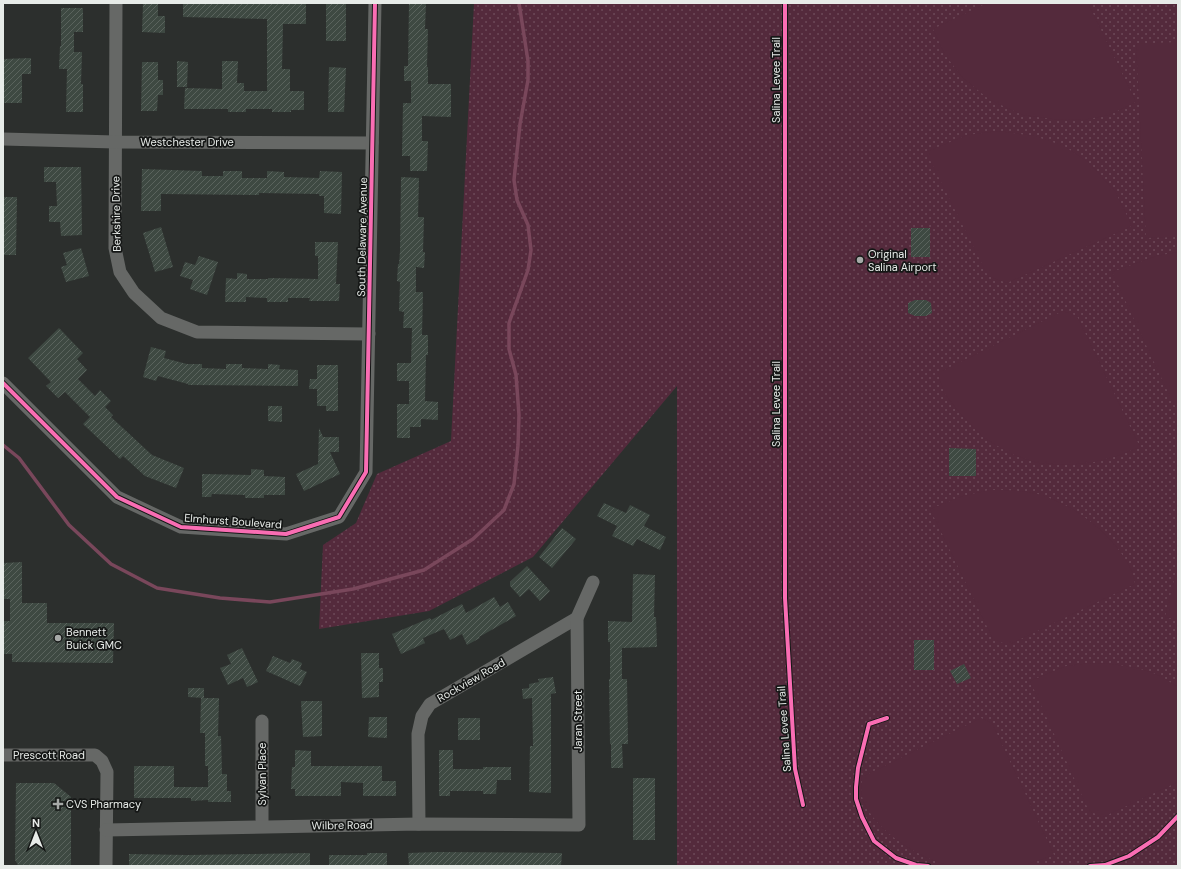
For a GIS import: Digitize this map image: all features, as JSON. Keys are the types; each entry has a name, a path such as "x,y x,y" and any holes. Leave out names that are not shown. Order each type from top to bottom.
{"street":[{"name":"Berkshire Drive","path":"116,3 115,248 120,272 134,293 161,318 197,332 369,334"},
{"name":"South Delaware Avenue","path":"366,472 375,3"},
{"name":"Westchester Drive","path":"3,139 115,142 372,143"},
{"name":"Elmhurst Boulevard","path":"3,383 117,497 181,527 286,534 339,517 366,472"},
{"path":"577,618 593,582"},
{"name":"Rockview Road","path":"419,824 418,734 422,716 430,704 577,618"},
{"name":"Jaran Street","path":"577,618 579,825"},
{"name":"Sylvan Place","path":"262,721 262,826"},
{"name":"Prescott Road","path":"3,755 95,754 102,761 107,772 106,830"},
{"name":"Wilbre Road","path":"106,830 419,824 579,825"},
{"path":"106,830 106,866"}],"shaded area":[{"path":"474,3 1178,3 1178,866 677,866 677,386 533,557 429,611 319,629 323,545 356,523 377,474 451,441"},
{"path":"987,3 1088,3 1136,102 1109,115 1083,120 1052,119 1023,115 990,100 963,78 945,55 933,29"},
{"path":"1178,42 1178,237 1146,238 1136,44"},
{"path":"998,131 1034,136 1064,146 1088,162 1115,191 1132,226 1007,283 988,276 926,152 967,135"},
{"path":"1178,252 1178,406 1174,405 1112,272 1156,256"},
{"path":"1063,311 1077,316 1140,447 1117,456 1094,462 1068,465 1037,463 1009,453 983,437 959,412 944,393 938,373"},
{"path":"989,490 1020,491 1038,494 1066,505 1079,513 1092,522 1114,544 1131,569 1135,584 1008,645 993,639 930,509 963,496"},
{"path":"1178,564 1178,620 1165,617"},
{"path":"1091,663 1118,665 1145,670 1162,677 1178,687 1178,782 1103,817 1089,811 1030,681 1066,666"},
{"path":"981,718 992,723 1054,855 1028,864 944,864 919,854 894,838 882,828 865,805 861,793 862,777"}],"building":[{"path":"143,3 158,3 158,16 165,16 165,33 142,32"},
{"path":"183,3 306,4 306,24 283,24 282,69 290,69 290,91 304,91 304,110 272,112 272,109 246,109 246,112 228,112 228,109 184,109 185,88 222,89 222,61 238,61 237,83 244,83 244,91 267,91 267,19 183,17"},
{"path":"409,3 426,3 425,29 428,29 428,84 451,84 451,117 422,116 422,141 428,141 427,171 410,171 410,156 402,156 403,103 411,103 411,81 404,81 404,66 408,66"},
{"path":"326,4 346,4 346,41 326,41"},
{"path":"61,8 83,8 83,32 74,32 74,52 82,52 81,84 83,84 83,112 66,112 67,69 59,69 61,46"},
{"path":"31,58 31,74 22,74 22,103 3,103 3,59"},
{"path":"177,61 188,62 187,87 177,87"},
{"path":"142,62 158,62 158,80 163,80 163,95 158,95 157,111 141,111"},
{"path":"329,67 346,68 344,112 328,112"},
{"path":"44,167 81,167 82,235 61,236 60,222 49,222 49,206 57,206 56,182 44,182"},
{"path":"142,169 202,171 202,176 223,176 223,171 242,171 242,178 267,178 267,171 284,172 284,177 319,178 320,171 342,172 341,214 324,213 324,196 319,196 319,194 259,193 259,195 161,194 161,211 141,211"},
{"path":"401,177 419,178 418,217 424,217 423,252 425,252 424,268 416,267 416,292 423,292 422,335 428,335 425,401 438,402 438,420 421,419 421,427 410,427 410,438 397,438 397,404 409,404 409,381 397,381 397,363 411,363 412,328 403,328 404,312 399,311 400,282 397,281 400,251"},
{"path":"3,197 17,197 16,255 3,255"},
{"path":"161,227 173,267 155,272 143,233"},
{"path":"911,228 930,228 930,257 911,257"},
{"path":"315,242 338,242 336,284 340,284 339,301 309,301 310,298 288,298 288,302 267,302 267,298 246,297 246,302 225,302 226,278 237,279 237,273 247,274 247,279 318,279 318,256 315,256"},
{"path":"81,248 89,276 66,282 61,267 67,265 63,253"},
{"path":"199,256 218,262 207,295 190,289 193,280 180,276 185,262 195,265"},
{"path":"915,300 926,300 931,303 932,313 926,316 915,316 908,313 908,303"},
{"path":"59,328 83,353 77,359 87,370 78,379 95,396 100,390 111,401 105,407 113,415 111,417 152,455 184,468 176,488 145,476 123,456 120,459 83,424 90,417 65,392 58,398 46,386 51,382 28,358"},
{"path":"151,347 166,351 164,358 187,364 202,364 202,368 226,369 226,364 242,364 242,368 268,369 268,364 280,365 279,369 298,370 298,386 188,385 158,376 156,381 143,377"},
{"path":"317,365 338,365 338,411 326,411 326,406 317,406 317,389 309,389 310,379 317,379"},
{"path":"268,406 282,406 282,422 268,421"},
{"path":"319,428 323,437 339,437 339,452 330,452 340,474 304,491 296,474 318,464"},
{"path":"949,448 976,449 976,476 949,476"},
{"path":"251,469 264,470 264,476 285,477 285,495 264,495 264,498 245,498 245,495 212,494 211,497 202,497 202,474 251,475"},
{"path":"604,503 626,513 630,505 650,515 644,526 666,537 660,550 637,539 633,546 612,536 617,526 597,516"},
{"path":"562,528 576,539 552,568 539,557"},
{"name":"Bennett Buick GMC","path":"22,562 22,603 47,603 47,623 114,623 113,663 12,662 12,654 3,654 3,621 10,621 10,599 3,599 3,563"},
{"path":"527,566 550,591 540,601 529,589 520,597 510,586 510,582"},
{"path":"633,574 655,575 654,617 656,617 657,647 622,648 622,679 627,679 628,744 622,744 623,768 611,768 609,679 610,642 608,642 608,621 632,622"},
{"path":"494,597 500,607 508,602 516,616 467,645 462,634 450,640 444,629 423,638 425,643 401,654 392,634 430,618 431,620 462,604 466,613"},
{"path":"914,640 934,640 934,670 914,670"},
{"path":"242,648 258,682 247,687 243,678 228,685 220,668 231,664 227,655"},
{"path":"361,653 379,653 379,668 383,668 383,682 379,682 379,697 362,698"},
{"path":"273,656 290,663 292,659 302,663 300,669 307,672 300,686 266,671"},
{"path":"964,664 971,678 957,684 950,671"},
{"path":"553,677 556,693 551,694 551,793 529,792 530,746 533,746 532,698 523,699 522,689 529,688 529,684 539,682 538,679"},
{"path":"188,688 204,688 204,698 188,697"},
{"path":"201,698 219,698 218,736 221,736 222,774 227,774 227,791 231,791 231,802 208,802 208,800 191,801 191,798 134,798 134,766 174,766 174,787 208,787 208,766 205,766 205,733 200,733"},
{"path":"301,701 322,701 322,736 303,737"},
{"path":"369,717 387,717 387,738 368,737"},
{"path":"458,718 480,718 480,740 458,740"},
{"path":"295,750 311,751 311,766 382,766 382,781 396,781 396,796 363,796 363,783 341,782 341,796 295,796 295,789 291,789 292,767 295,767"},
{"path":"439,750 453,750 453,769 511,767 511,780 497,780 496,794 483,794 483,791 450,791 450,796 439,796"},
{"path":"633,778 655,778 655,840 633,840"},
{"name":"CVS Pharmacy","path":"16,783 54,783 71,797 71,866 18,865 15,860"},
{"path":"310,853 310,866 129,866 129,854 187,855"},
{"path":"367,853 387,853 387,866 329,866 329,855 367,855"},
{"path":"408,853 562,853 561,866 409,866"}],"waterway":[{"path":"3,445 19,458 69,525 111,564 157,588 220,598 270,602 353,589 424,570 473,539 504,510 514,484 518,445 519,415 516,375 509,349 509,323 528,270 531,250 528,225 517,200 514,180 520,124 528,80 528,61 519,3"}],"cycle path":[{"path":"3,383 117,497 181,527 286,534 339,517 366,472 375,3"},
{"name":"Salina Levee Trail","path":"785,3 785,598 795,769 803,805"},
{"path":"887,718 869,724 858,768 856,799 862,817 874,841 896,858 916,865 928,866"},
{"path":"1090,866 1105,865 1129,856 1158,837 1178,816"}],"place":[{"name":"Original Salina Airport","path":"860,260"},
{"name":"Bennett Buick GMC","path":"58,638"},
{"name":"CVS Pharmacy","path":"58,804"}]}
